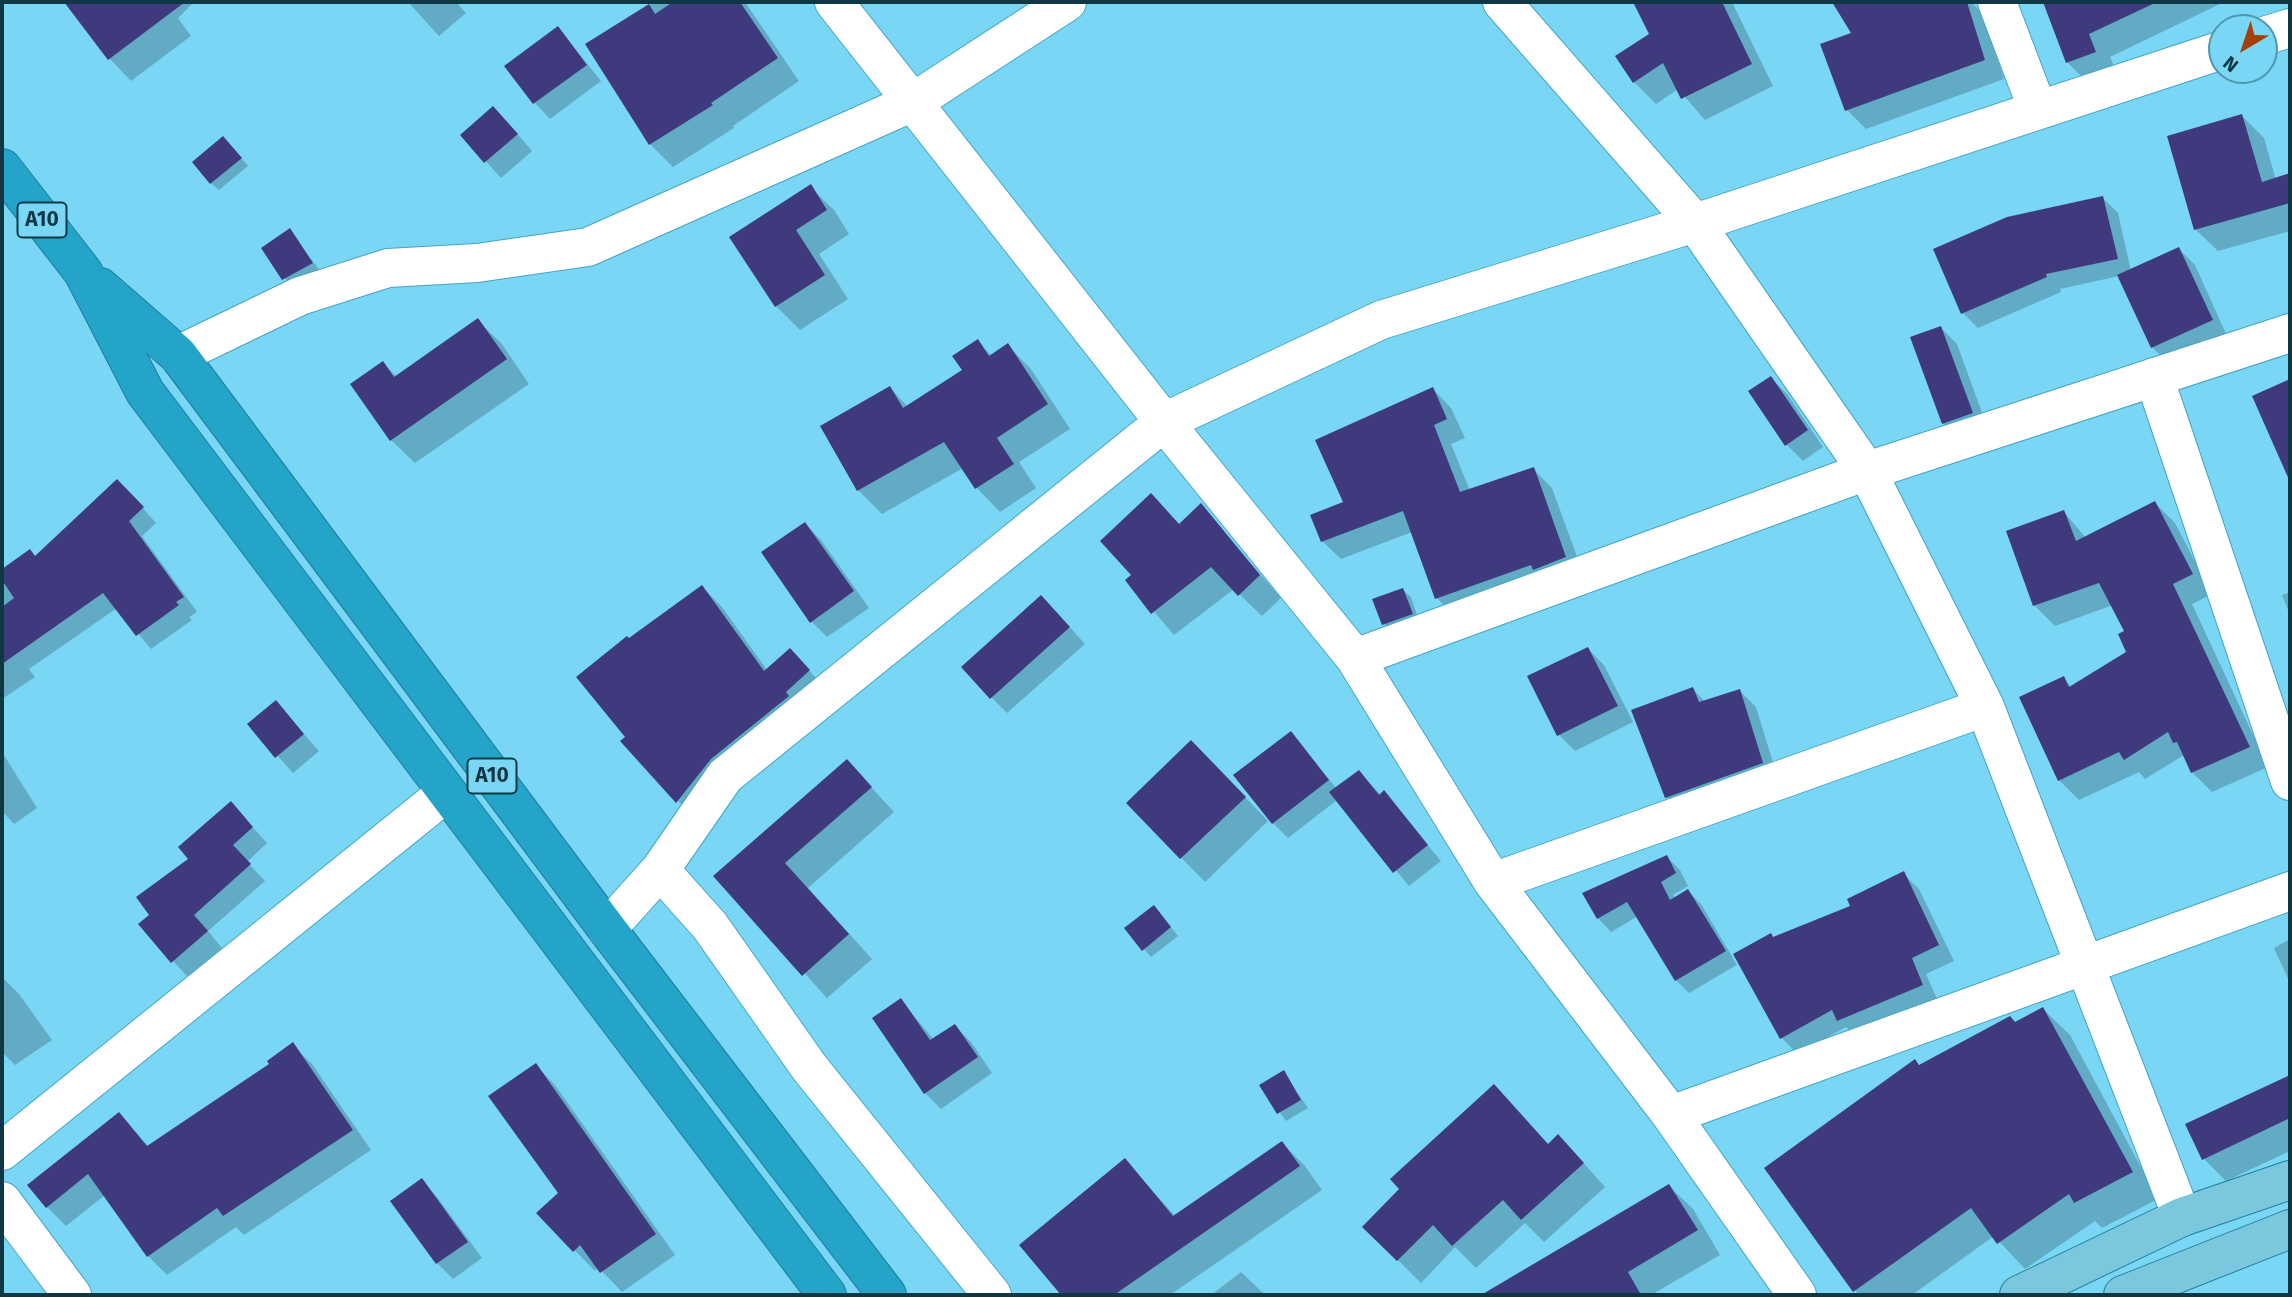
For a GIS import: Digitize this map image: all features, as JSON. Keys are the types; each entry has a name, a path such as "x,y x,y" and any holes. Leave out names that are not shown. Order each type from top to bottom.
{"highway":[{"name":"A10","path":"2,167 83,272 145,392 827,1295"},
{"name":"A10","path":"83,272 178,355 607,929 887,1295"}],"main road":[{"path":"2019,1295 2182,1217 2290,1180"},
{"path":"2123,1295 2289,1234"}],"street":[{"path":"834,2 1164,422 1355,658 1493,882 1671,1115 1797,1295"},
{"path":"178,355 300,296 388,268 477,263 588,247 913,102 1067,2"},
{"path":"1502,2 1695,223 1867,471 1984,707 2182,1217"},
{"path":"1997,2 2038,110"},
{"path":"607,929 660,870 725,776 1164,422 1381,320 1695,223 2208,55"},
{"path":"1355,658 1867,471 2290,332"},
{"path":"2154,377 2290,781"},
{"path":"1493,882 1984,707"},
{"path":"2,1151 446,793"},
{"path":"660,870 710,926 809,1067 992,1295"},
{"path":"1671,1115 2290,891"},
{"path":"2,1201 72,1295"}],"building":[{"path":"64,2 185,2 108,60"},
{"path":"673,2 740,2 778,58 711,103 713,105 649,145 585,44 649,4 655,14"},
{"path":"1633,2 1722,2 1752,64 1681,99 1663,63 1633,83 1615,56 1649,34"},
{"path":"1832,2 1967,2 1985,60 1845,111 1820,44 1851,33"},
{"path":"2043,2 2157,2 2089,34 2096,52 2066,63"},
{"path":"558,26 587,65 533,104 504,66"},
{"path":"493,106 518,134 484,163 460,135"},
{"path":"2242,114 2262,182 2290,173 2290,203 2194,230 2167,136"},
{"path":"223,136 242,158 210,184 192,162"},
{"path":"811,184 827,210 796,230 825,275 775,307 729,237"},
{"path":"2103,196 2118,259 2046,274 2047,277 1961,314 1933,249 2007,217"},
{"path":"290,228 313,263 282,280 261,248"},
{"path":"2179,247 2213,320 2151,348 2117,275"},
{"path":"478,318 507,359 390,441 350,384 383,361 394,377"},
{"path":"1941,326 1973,413 1942,424 1910,337"},
{"path":"978,339 989,356 1008,343 1048,404 997,438 1014,464 975,489 944,442 857,491 820,426 890,386 903,408 962,370 952,356"},
{"path":"1771,376 1808,430 1785,446 1748,391"},
{"path":"2290,379 2290,482 2252,396"},
{"path":"1433,387 1447,419 1434,425 1460,492 1534,467 1566,557 1533,570 1531,565 1435,599 1403,511 1321,542 1310,515 1343,502 1315,440"},
{"path":"117,479 144,507 129,521 184,597 176,602 179,605 136,636 103,593 2,664 2,607 14,598 2,580 2,569 30,549 35,556"},
{"path":"1151,493 1179,524 1201,503 1260,575 1238,596 1211,567 1151,614 1125,580 1131,575 1100,541"},
{"path":"2155,501 2193,574 2173,584 2250,747 2191,773 2177,742 2173,743 2168,732 2124,760 2119,752 2058,781 2019,697 2064,676 2069,687 2126,652 2118,634 2124,631 2099,583 2033,606 2006,531 2064,510 2076,541"},
{"path":"805,522 854,591 810,623 761,552"},
{"path":"702,585 764,671 790,648 810,670 786,692 789,696 711,759 676,803 620,741 625,737 576,677 627,636 629,638"},
{"path":"1403,588 1413,614 1382,625 1372,599"},
{"path":"1041,595 1070,627 990,699 961,667"},
{"path":"1588,647 1618,706 1557,736 1527,676"},
{"path":"1693,687 1699,702 1740,689 1763,763 1665,798 1631,710"},
{"path":"276,700 304,734 275,758 247,724"},
{"path":"1291,731 1329,780 1272,824 1233,775"},
{"path":"1191,740 1246,797 1180,859 1126,803"},
{"path":"847,759 872,787 785,863 849,934 802,976 713,876"},
{"path":"1359,770 1379,795 1384,790 1428,845 1393,873 1329,792"},
{"path":"231,801 253,827 233,845 251,864 194,915 208,931 171,963 138,924 149,915 136,897 188,859 178,847"},
{"path":"1667,855 1676,873 1661,882 1670,900 1688,889 1726,951 1675,981 1627,902 1597,919 1582,893"},
{"path":"1904,871 1939,945 1912,958 1923,985 1837,1021 1832,1010 1780,1039 1733,954 1771,933 1773,937 1850,906 1847,899"},
{"path":"1154,905 1171,927 1142,951 1124,928"},
{"path":"901,998 930,1040 955,1024 978,1057 924,1094 872,1018"},
{"path":"2043,1007 2133,1172 2074,1203 2069,1194 1997,1244 1971,1208 1853,1292 1764,1168 1915,1059 1919,1065 2010,1016 2015,1022"},
{"path":"293,1042 353,1130 223,1216 217,1208 147,1257 88,1174 46,1208 27,1185 119,1112 147,1146 269,1064 267,1061"},
{"path":"536,1063 656,1234 600,1273 580,1245 573,1252 536,1213 558,1193 488,1096"},
{"path":"1284,1070 1301,1100 1277,1114 1259,1085"},
{"path":"2290,1075 2290,1118 2202,1160 2185,1124"},
{"path":"1494,1084 1548,1144 1558,1134 1584,1163 1521,1220 1503,1200 1452,1246 1433,1225 1397,1261 1362,1227 1399,1189 1390,1179"},
{"path":"1282,1141 1300,1166 1114,1295 1061,1295 1019,1245 1125,1158 1173,1216"},
{"path":"422,1178 468,1242 436,1264 390,1201"},
{"path":"1669,1184 1698,1230 1628,1272 1641,1295 1481,1295"}]}
